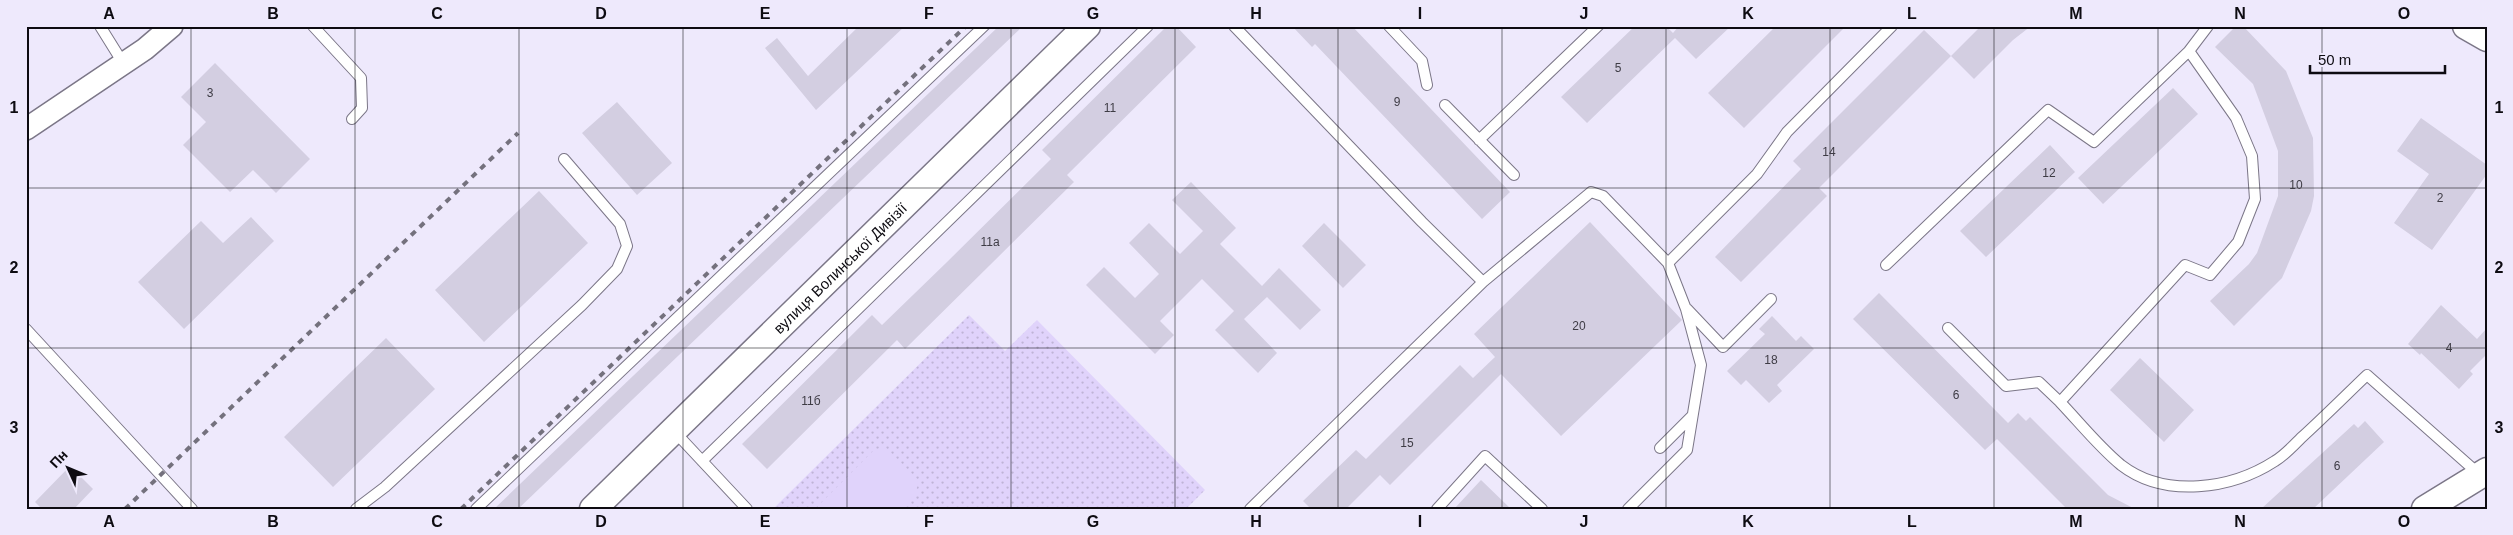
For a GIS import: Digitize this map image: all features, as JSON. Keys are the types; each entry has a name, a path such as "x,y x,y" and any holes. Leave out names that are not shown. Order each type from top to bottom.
{"street":[{"path":"26,129 124,63 172,26"},
{"name":"вулиця Волинської Дивізії","path":"593,509 1087,26"},
{"path":"2466,26 2487,38"},
{"path":"2426,509 2484,473"}],"lane":[{"path":"100,26 124,63"},
{"path":"313,26 361,78 362,108 352,119"},
{"path":"476,509 984,26"},
{"path":"702,461 1148,26"},
{"path":"1234,26 1422,222 1484,282"},
{"path":"1389,26 1422,61 1427,85"},
{"path":"1479,140 1598,26"},
{"path":"1668,263 1757,174 1787,132 1892,26"},
{"path":"1886,265 2048,110 2094,142 2189,51 2208,26"},
{"path":"2060,402 2185,265 2210,275 2238,242 2255,199 2252,156 2236,118 2189,51"},
{"path":"1445,104 1514,175"},
{"path":"356,509 385,487 582,305 617,269 627,246 620,224 564,159"},
{"path":"1250,509 1484,282 1591,192 1603,196 1668,263 1686,309 1701,366 1687,450 1628,509"},
{"path":"1686,309 1723,346 1772,299"},
{"path":"1948,328 2006,386 2039,382 2122,466 2167,485 2191,486 2225,483 2240,479 2276,461 2367,375 2484,473"},
{"path":"26,329 192,509"},
{"path":"1660,448 1692,416"},
{"path":"673,429 747,509"},
{"path":"1437,509 1485,456 1542,509"}],"shaded area":[{"path":"969,315 1005,351 1037,320 1205,490 1186,509 773,509"},
{"path":"886,448 917,479 918,484 915,492 901,509 818,509 818,506 875,449"}],"building":[{"path":"859,26 905,26 816,110 765,48 777,38 808,76"},
{"path":"999,26 1023,26 518,509 494,509"},
{"path":"1167,26 1176,26 1196,47 1067,175 1074,182 905,349 897,340 767,469 742,444 872,315 882,325 946,263 1051,159 1042,150"},
{"path":"1292,26 1352,26 1510,192 1482,219 1315,44 1312,47"},
{"path":"1635,26 1666,26 1673,33 1679,26 1731,26 1696,59 1675,38 1587,123 1561,97"},
{"path":"1776,26 1846,26 1744,128 1708,93"},
{"path":"1981,26 2031,26 2013,40 1974,79 1951,56"},
{"path":"2236,26 2243,26 2286,71 2313,138 2314,196 2311,211 2282,278 2234,326 2210,301 2249,264 2257,253 2278,196 2278,151 2253,84 2215,47"},
{"path":"1924,30 1951,56 1819,188 1827,196 1741,282 1715,257 1801,169 1793,161"},
{"path":"215,63 310,159 276,193 253,170 230,192 183,145 206,122 181,97"},
{"path":"2173,88 2198,114 2103,204 2078,178"},
{"path":"617,102 672,163 637,195 582,133"},
{"path":"2421,118 2487,165 2487,174 2432,250 2394,223 2429,174 2397,151"},
{"path":"2050,145 2075,172 1986,257 1960,231"},
{"path":"1191,182 1236,228 1220,244 1262,286 1279,268 1321,310 1300,330 1267,297 1244,319 1277,353 1258,373 1215,330 1234,311 1202,279 1160,321 1174,335 1155,354 1086,285 1104,267 1135,298 1159,274 1129,243 1149,223 1180,254 1203,231 1172,200"},
{"path":"539,191 588,243 484,342 435,290"},
{"path":"251,217 274,241 184,329 138,282 201,221 223,243"},
{"path":"1590,222 1682,320 1561,436 1501,374 1390,485 1380,475 1346,509 1311,509 1303,501 1356,450 1366,459 1460,365 1473,378 1495,357 1474,334"},
{"path":"1324,223 1366,265 1343,288 1302,246"},
{"path":"1879,293 2008,423 2018,413 2026,421 2030,417 2108,495 2135,509 2067,509 1997,439 1985,450 1853,319"},
{"path":"2441,305 2477,339 2487,328 2487,354 2470,371 2473,374 2459,389 2421,353 2420,355 2408,344"},
{"path":"1772,316 1796,341 1801,336 1814,349 1777,385 1782,391 1769,403 1746,380 1741,385 1727,371 1765,334 1759,329"},
{"path":"386,338 435,389 333,487 284,437"},
{"path":"2140,358 2194,410 2164,442 2110,390"},
{"path":"2365,421 2384,442 2313,509 2261,509 2354,424 2358,428"},
{"path":"70,466 93,489 74,509 42,509 35,502"},
{"path":"1481,480 1511,509 1454,509"}],"railway":[{"path":"461,509 966,26"},
{"path":"125,509 518,133"}]}
